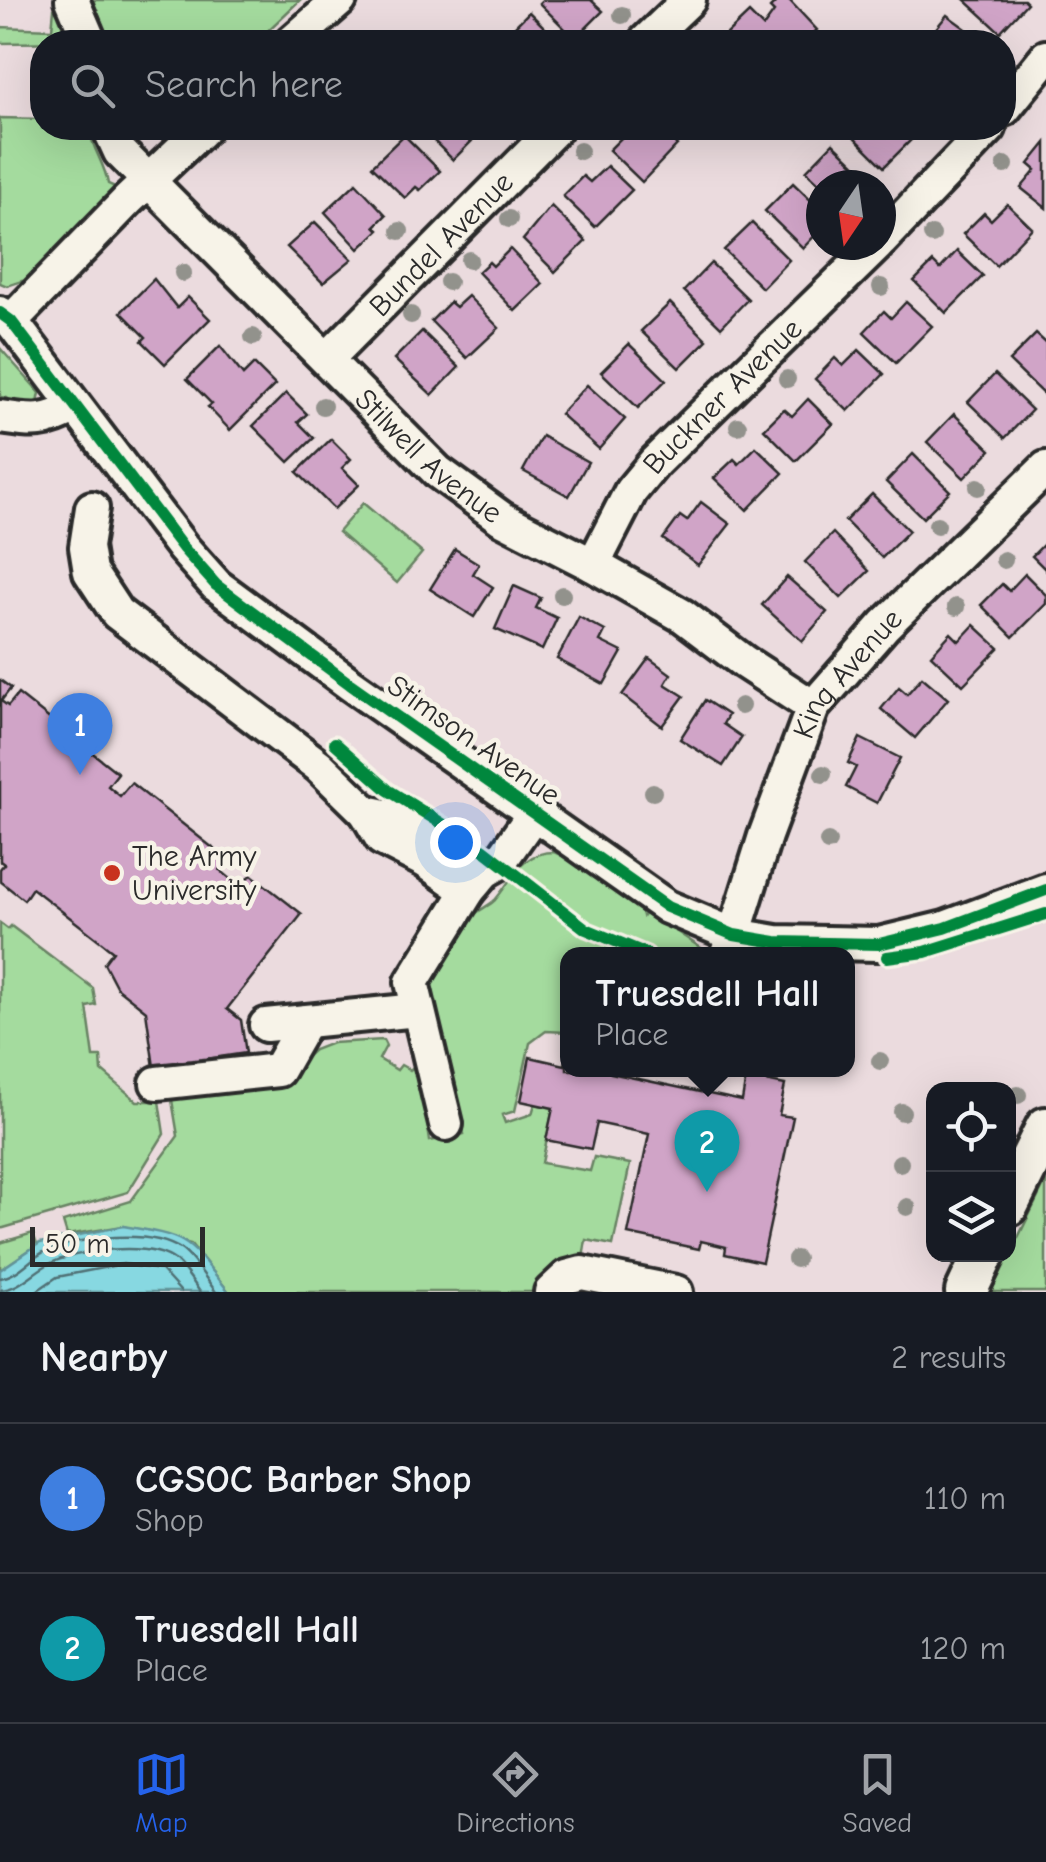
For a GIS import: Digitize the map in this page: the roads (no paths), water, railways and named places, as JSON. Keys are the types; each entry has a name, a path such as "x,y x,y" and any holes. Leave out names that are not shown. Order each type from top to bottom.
{"main road":[{"path":"1016,1189 1046,1128"},
{"path":"966,1292 980,1262"}],"street":[{"path":"72,0 85,30"},
{"path":"306,30 340,0"},
{"path":"658,30 690,0"},
{"path":"1016,94 1046,56"},
{"name":"Stilwell Avenue","path":"115,140 150,181 438,472 475,502 682,616 812,706"},
{"path":"6,317 192,140"},
{"name":"Bundel Avenue","path":"327,359 544,140"},
{"name":"Buckner Avenue","path":"896,225 978,140"},
{"name":"Buckner Avenue","path":"592,564 631,491 655,462 862,260"},
{"name":"Stimson Avenue","path":"6,317 183,548 216,585 668,907 731,945 879,944 945,928 1044,892"},
{"path":"0,418 52,420 76,407"},
{"name":"King Avenue","path":"731,945 764,836 812,706 885,625 1046,468"},
{"path":"92,508 86,548 90,572 117,613 334,778 366,812 394,816 431,835 476,881"},
{"path":"446,1124 412,982 476,881 499,863 535,812"},
{"path":"266,1025 418,1010"},
{"path":"157,1083 278,1070 306,1022"},
{"path":"552,1292 567,1277 582,1274 676,1292"}],"water":[{"path":"123,1226 186,1243 229,1292 0,1292 0,1270 40,1243"}],"place":[{"name":"CGSOC Barber Shop","path":"80,775"},
{"name":"The Army University","path":"112,873"},
{"name":"Truesdell Hall","path":"707,1192"}]}
